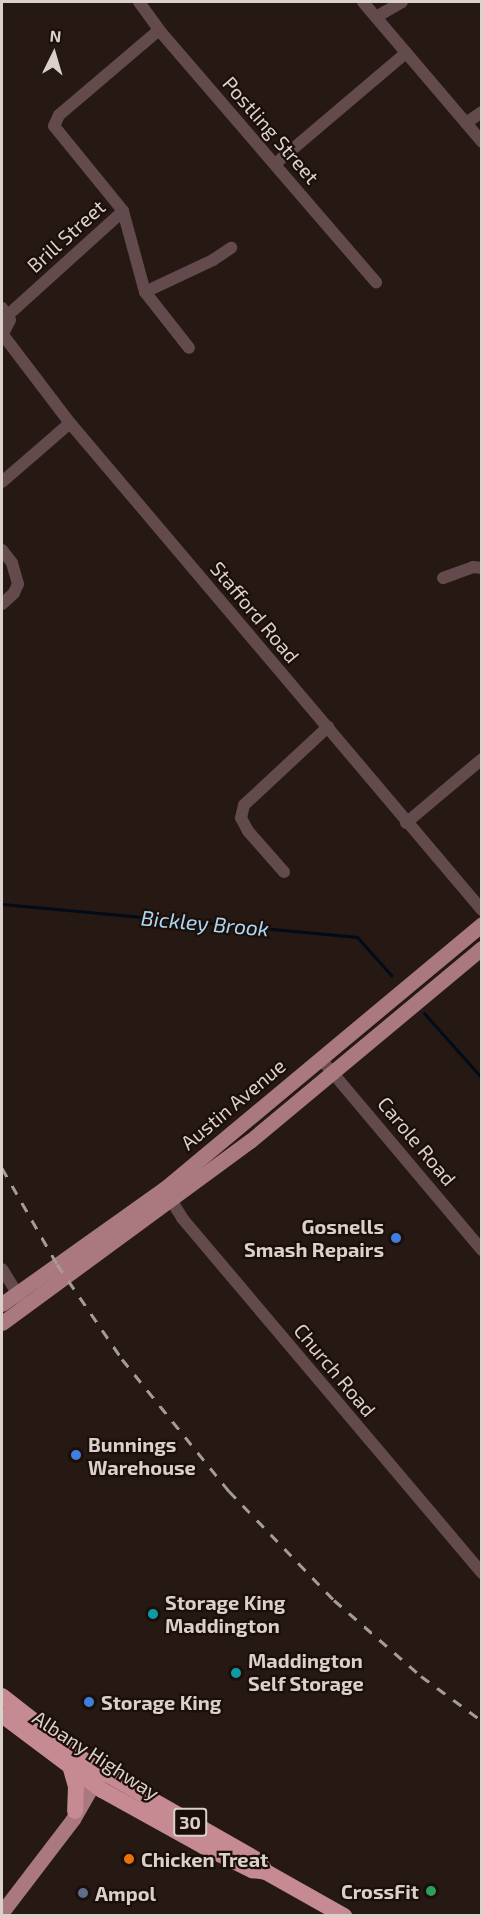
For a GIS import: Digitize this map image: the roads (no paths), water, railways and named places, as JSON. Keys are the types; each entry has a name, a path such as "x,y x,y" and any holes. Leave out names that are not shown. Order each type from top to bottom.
{"highway":[{"name":"Albany Highway","path":"2,1696 102,1780"},
{"name":"Albany Highway","path":"2,1715 71,1769 102,1780 257,1860 266,1872 344,1916"},
{"path":"71,1769 76,1786 74,1815"}],"main road":[{"name":"Austin Avenue","path":"167,1195 321,1059 482,924"},
{"name":"Austin Avenue","path":"2,1304 20,1298 167,1195 333,1072 482,948"},
{"name":"Austin Avenue","path":"2,1323 20,1298"},
{"path":"2,1912 102,1780"}],"street":[{"name":"Postling Street","path":"139,2 159,30 376,282"},
{"path":"363,2 482,142"},
{"path":"376,17 402,2"},
{"path":"159,30 59,115 54,126 123,211 145,292 189,348"},
{"path":"275,164 406,53"},
{"path":"466,123 482,112"},
{"name":"Brill Street","path":"5,311 123,211"},
{"path":"145,292 213,260 231,248"},
{"name":"Stafford Road","path":"5,311 9,326 2,335 70,423 328,727 406,823 482,910"},
{"path":"2,482 70,423"},
{"path":"2,550 12,563 18,584 14,593 2,604"},
{"path":"443,578 473,567 482,568"},
{"path":"284,872 248,831 241,818 244,805 328,727"},
{"path":"406,823 482,759"},
{"name":"Carole Road","path":"321,1059 482,1250"},
{"name":"Church Road","path":"167,1195 482,1573"},
{"path":"2,1269 20,1298"}],"waterway":[{"name":"Bickley Brook","path":"2,904 357,937 392,976"},
{"name":"Bickley Brook","path":"424,1013 482,1078"}],"railway":[{"path":"2,1168 57,1264 122,1359 229,1491 334,1600 421,1676 482,1721"}],"place":[{"name":"Gosnells Smash Repairs","path":"396,1238"},
{"name":"Bunnings Warehouse","path":"76,1455"},
{"name":"Storage King Maddington","path":"153,1614"},
{"name":"Maddington Self Storage","path":"236,1673"},
{"name":"Storage King","path":"89,1702"},
{"name":"Chicken Treat","path":"129,1859"},
{"name":"CrossFit","path":"431,1891"},
{"name":"Ampol","path":"83,1893"}]}
